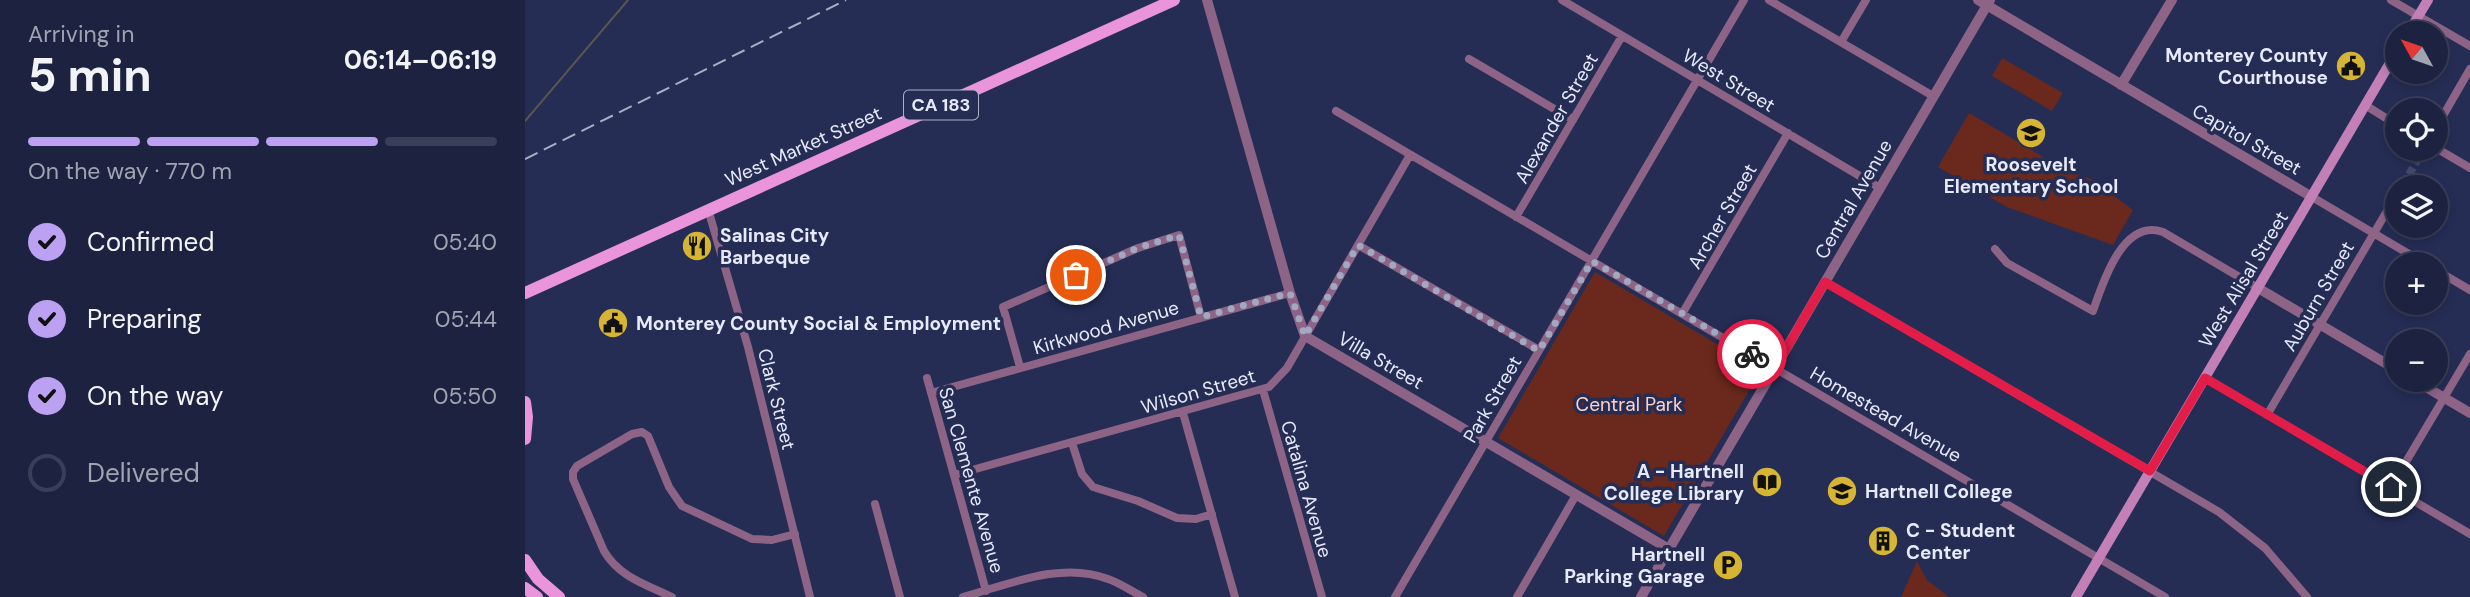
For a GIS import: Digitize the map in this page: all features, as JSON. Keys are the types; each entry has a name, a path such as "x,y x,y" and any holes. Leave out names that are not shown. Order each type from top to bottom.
{"main road":[{"name":"West Market Street","path":"525,293 1174,0"},
{"path":"2415,21 2428,0"},
{"name":"West Alisal Street","path":"2076,597 2385,72"},
{"path":"525,402 525,439"},
{"path":"525,560 538,579 559,597"},
{"path":"525,589 537,597"}],"street":[{"path":"1207,0 1290,293 1305,336"},
{"name":"West Street","path":"1562,0 1880,188"},
{"name":"Park Street","path":"1395,597 1744,0"},
{"path":"1769,0 1933,96"},
{"path":"1841,42 1865,0"},
{"path":"2121,85 2172,0"},
{"path":"2391,0 2470,46"},
{"name":"Capitol Street","path":"1985,2 2405,252"},
{"name":"Central Avenue","path":"1641,597 1880,188 1985,2"},
{"name":"Alexander Street","path":"1516,216 1622,36"},
{"path":"1469,59 1573,120"},
{"path":"2448,107 2470,69"},
{"path":"2365,106 2385,118"},
{"name":"Homestead Avenue","path":"1336,111 2165,597"},
{"name":"Archer Street","path":"1682,314 1788,133"},
{"name":"Wilson Street","path":"954,475 1263,390 1282,374 1410,155"},
{"path":"2448,155 2470,168"},
{"name":"Clark Street","path":"708,209 748,347 810,597"},
{"name":"Auburn Street","path":"2267,415 2385,214"},
{"path":"1994,249 2007,263 2093,310 2102,285 2122,247 2131,237 2147,229 2163,232 2385,363"},
{"path":"1020,368 1003,307 1125,253 1179,235 1201,317"},
{"path":"1358,245 1539,351"},
{"path":"2448,277 2470,290"},
{"path":"1825,282 2219,512 2251,535 2307,597"},
{"name":"Kirkwood Avenue","path":"931,393 1290,293"},
{"name":"Villa Street","path":"1305,336 1668,549"},
{"path":"2391,487 2470,354"},
{"name":"San Clemente Avenue","path":"927,378 986,591"},
{"path":"2205,378 2470,534"},
{"name":"Catalina Avenue","path":"1263,390 1322,597"},
{"path":"2434,392 2470,413"},
{"path":"1183,412 1235,597"},
{"path":"672,597 629,576 610,562 573,479 577,466 632,433 642,432 648,436 673,495 689,511 752,539 772,540 795,534"},
{"path":"1072,443 1081,474 1093,487 1139,501 1177,518 1196,519 1212,514"},
{"path":"1517,597 1576,495"},
{"path":"875,504 900,597"},
{"path":"963,597 1038,576 1066,572 1098,576 1127,593 1143,597"}],"green space":[{"path":"2002,58 2063,93 2052,111 1992,76"},
{"path":"1969,113 2064,169 2107,185 2106,190 2133,210 2113,245 2007,207 1938,167"},
{"name":"Central Park","path":"1595,272 1761,370 1664,536 1498,438"},
{"path":"1917,561 1927,580 1949,597 1901,597"}],"waterway":[{"path":"525,121 628,0"}],"tunnel":[{"path":"2409,175 2417,161"}],"railway":[{"path":"525,159 846,0"}],"way so far":[{"path":"1076,275 1138,248 1179,235 1201,317 1290,293 1305,336 1358,245 1539,351 1592,261 1752,354"}],"place":[{"name":"Monterey County Courthouse","path":"2351,66"},
{"name":"Roosevelt Elementary School","path":"2031,133"},
{"name":"Salinas City Barbeque","path":"697,246"},
{"name":"Monterey County Social & Employment","path":"613,323"},
{"name":"A - Hartnell College Library","path":"1767,482"},
{"name":"Hartnell College","path":"1842,491"},
{"name":"C - Student Center","path":"1883,541"},
{"name":"Hartnell Parking Garage","path":"1728,565"}],"route":[{"path":"1752,354 1775,368 1825,282 2150,471 2205,378 2391,487"}]}
